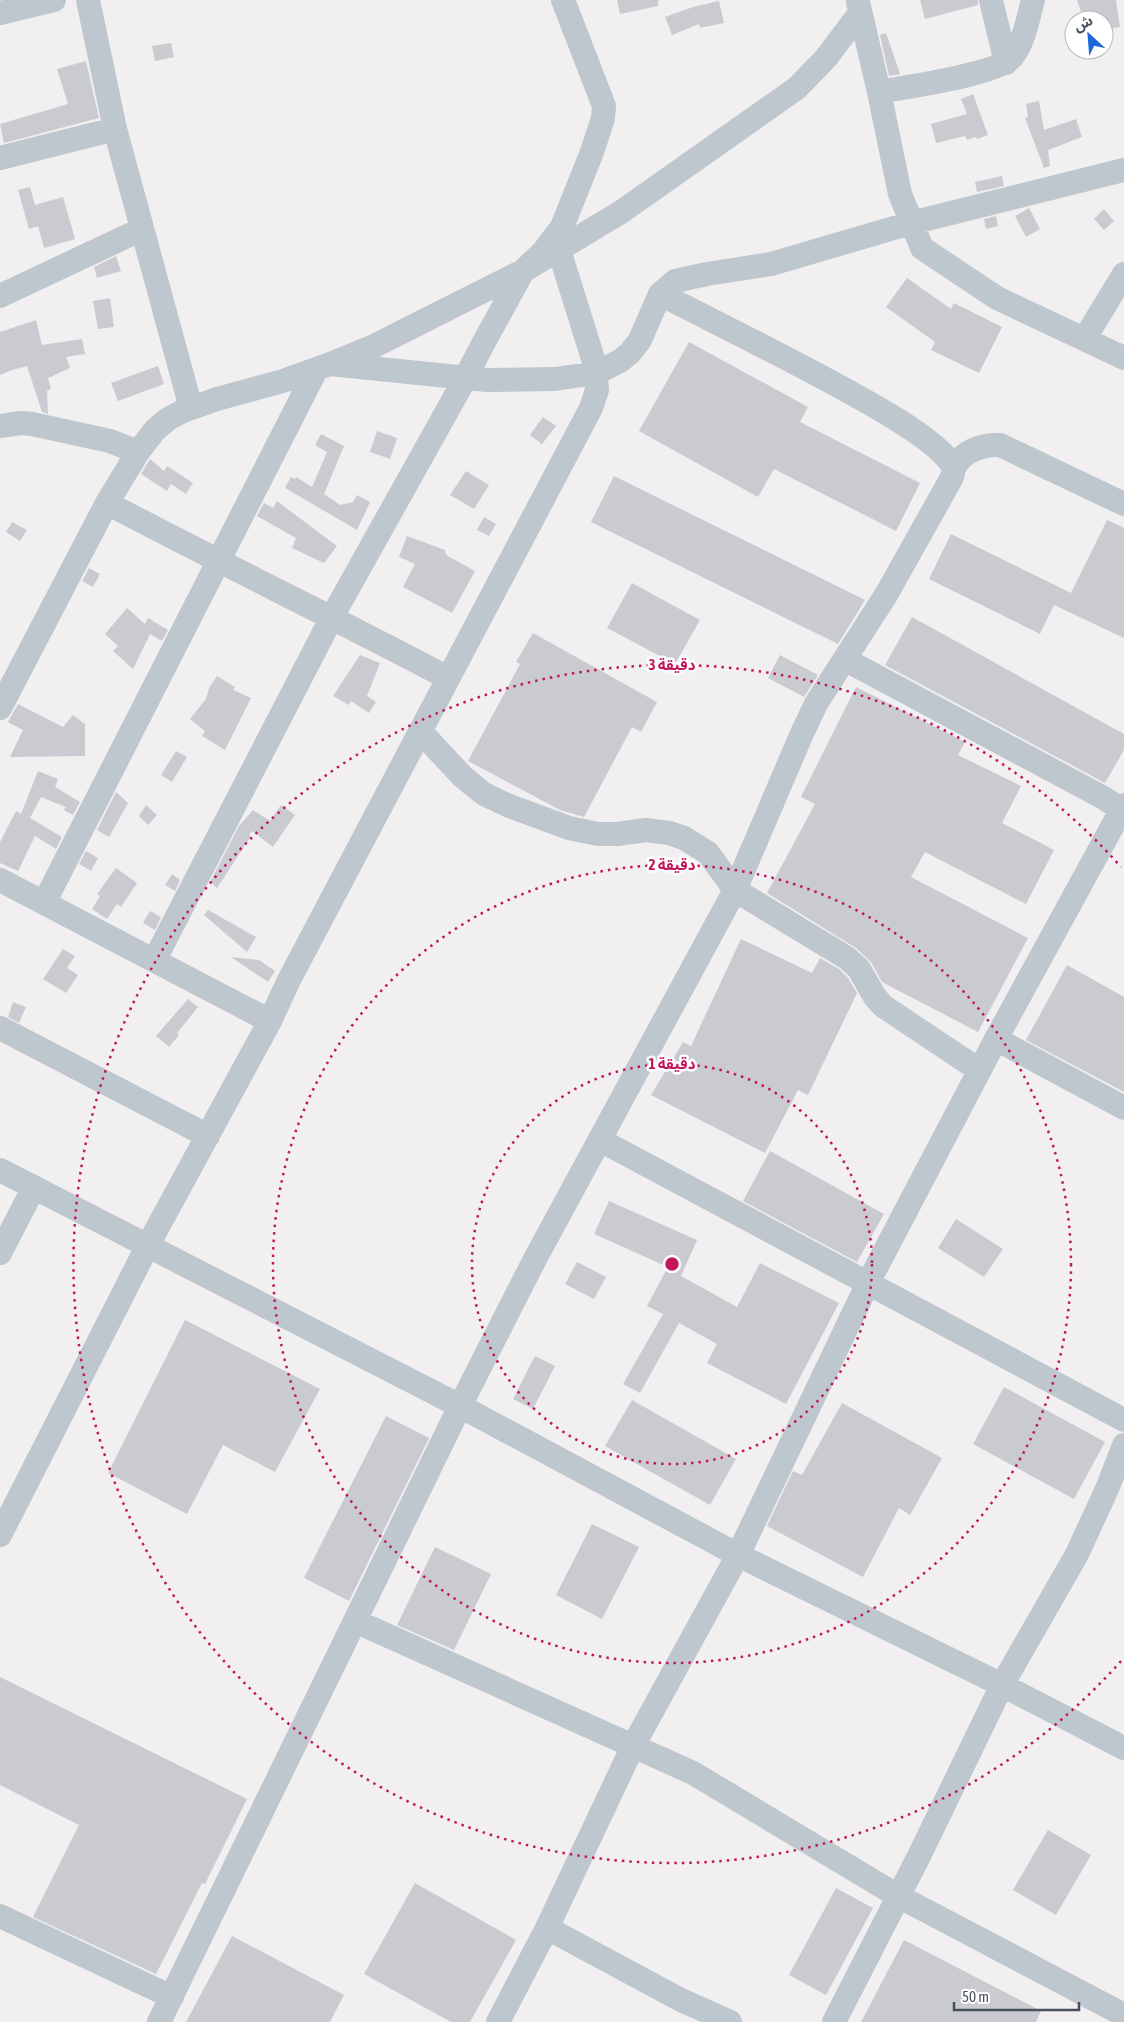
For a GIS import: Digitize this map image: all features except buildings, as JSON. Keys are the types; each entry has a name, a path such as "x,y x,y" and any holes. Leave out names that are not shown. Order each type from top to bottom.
{"street":[{"path":"0,12 54,0"},
{"path":"88,0 115,129 191,408"},
{"path":"155,959 332,617 523,272 547,248 562,227 592,152 604,113 603,100 564,0"},
{"path":"991,0 1006,63"},
{"path":"879,92 983,71 1006,63 1019,46 1033,0"},
{"path":"859,6 899,189 920,246 931,256 997,298 1124,358"},
{"path":"0,708 107,503 138,452 155,430 168,419 191,408 323,367 400,333 523,272 621,212 797,88 826,58 859,6"},
{"path":"0,158 115,129"},
{"path":"323,367 511,381 555,379 596,373 620,361 630,353 640,340 660,294 675,281 771,264 911,223 1124,170"},
{"path":"0,296 142,229"},
{"path":"0,1535 148,1245 270,1021 289,980 591,408 597,390 596,373 591,350 559,250"},
{"path":"1085,338 1124,274"},
{"path":"660,294 817,374 897,419 921,436 949,460 954,468"},
{"path":"44,903 218,562 323,367"},
{"path":"2,428 32,424 110,441 138,452"},
{"path":"159,2022 460,1406 535,1259 736,890 817,702 846,660 895,580 951,479 954,468 976,448 991,444 1000,445 1124,504"},
{"path":"107,503 218,562 332,617 448,678"},
{"path":"498,2022 547,1928 633,1746 738,1555 868,1283 996,1039 1123,809 846,660"},
{"path":"420,731 463,777 484,794 507,805 570,828 598,834 617,834 646,830 669,833 684,838 708,853 736,890 847,958 859,969 875,997 883,1006 980,1070"},
{"path":"0,880 155,959 270,1021"},
{"path":"0,1028 208,1136"},
{"path":"996,1039 1124,1108"},
{"path":"600,1140 1124,1420"},
{"path":"0,1170 460,1406 738,1555 1002,1685 1124,1748"},
{"path":"0,1254 34,1187"},
{"path":"834,2022 1002,1685 1077,1554 1107,1489 1124,1445"},
{"path":"355,1621 693,1773 898,1896 1124,2015"},
{"path":"0,1916 172,1997"},
{"path":"547,1928 681,2000 730,2022"}]}
